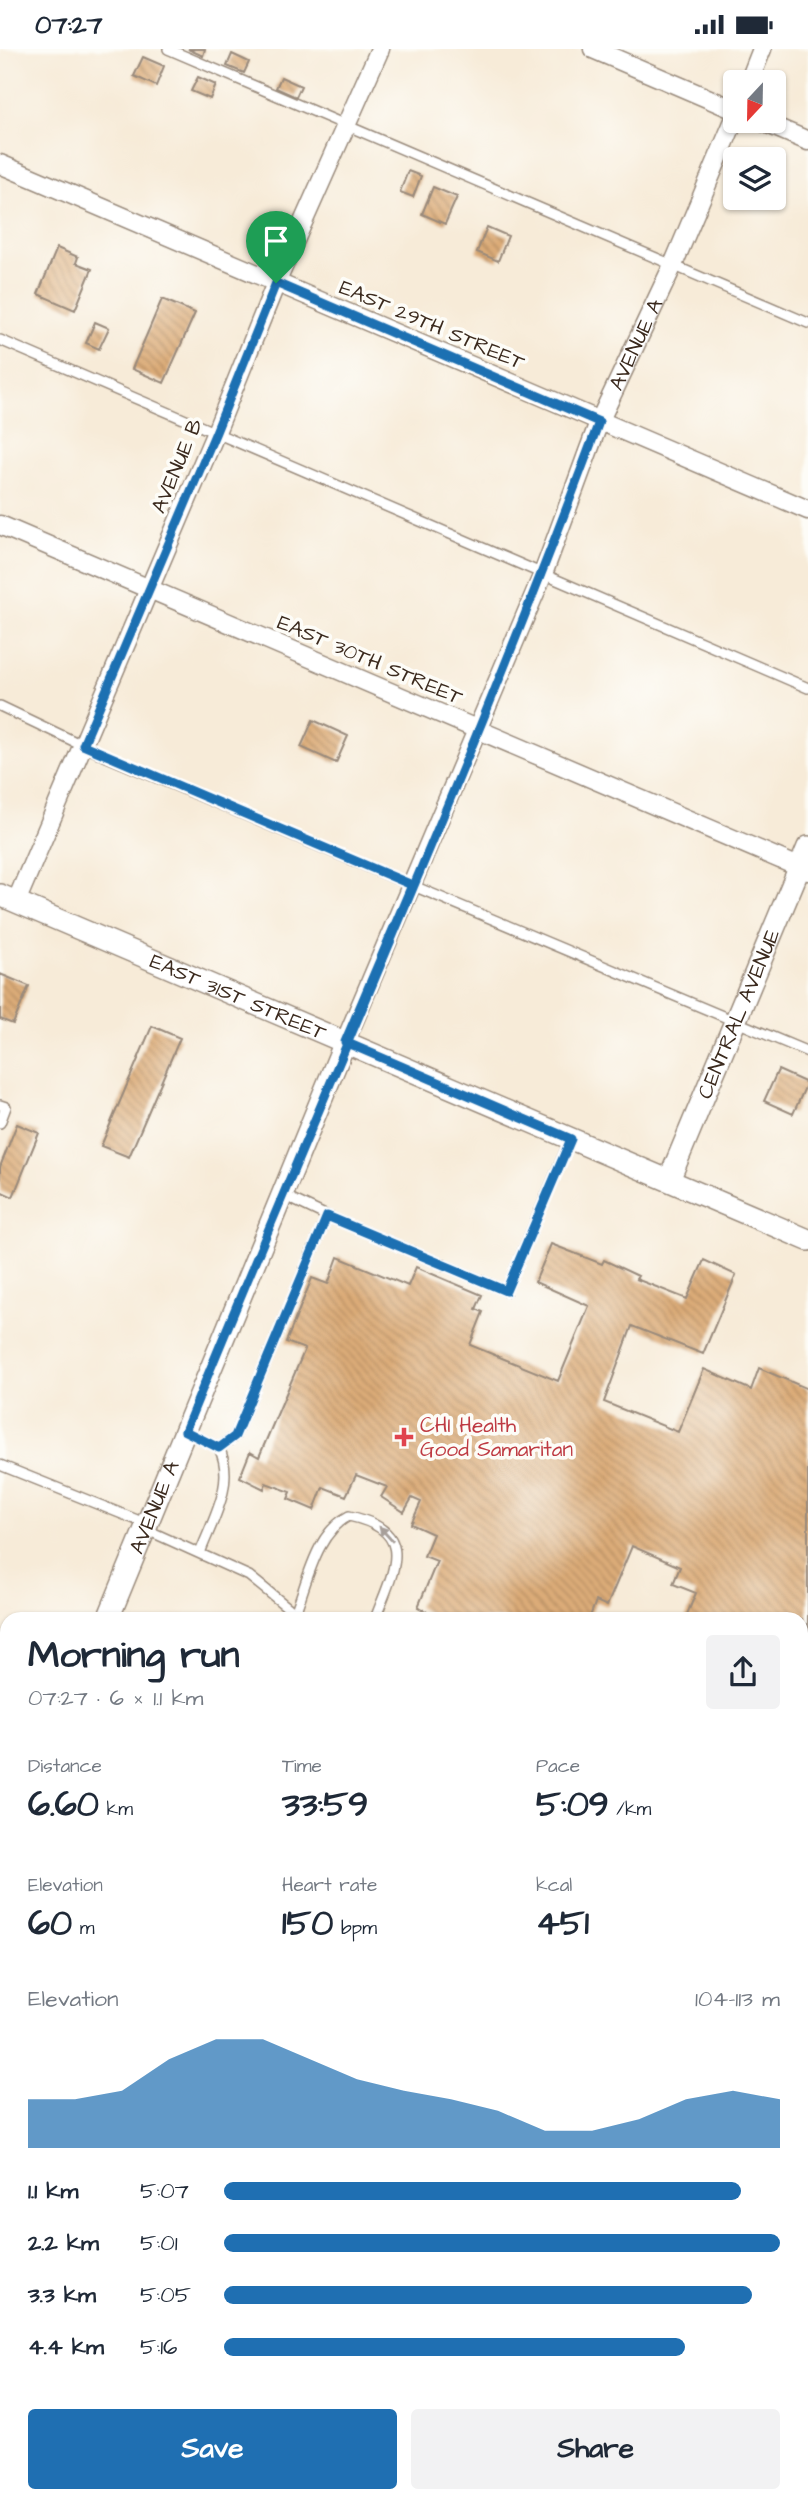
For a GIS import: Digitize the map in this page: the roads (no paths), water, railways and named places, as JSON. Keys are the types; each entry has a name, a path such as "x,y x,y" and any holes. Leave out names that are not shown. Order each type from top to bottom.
{"street":[{"name":"AVENUE B","path":"8,898 83,745 276,283 380,49"},
{"path":"593,49 723,105"},
{"path":"754,70 762,49"},
{"path":"786,132 808,141"},
{"name":"AVENUE A","path":"111,1612 281,1194 543,574 599,422 673,265 729,133"},
{"name":"EAST 29TH STREET","path":"0,164 808,510"},
{"name":"EAST 30TH STREET","path":"0,525 804,870"},
{"name":"CENTRAL AVENUE","path":"669,1181 735,1021 804,870 808,847"},
{"name":"EAST 31ST STREET","path":"8,898 808,1240"}],"lane":[{"path":"168,49 808,323"},
{"path":"0,340 808,688"},
{"path":"0,706 83,745 808,1052"},
{"path":"0,1105 6,1107 0,1123"},
{"path":"281,1194 506,1291 571,1139"},
{"path":"219,1448 235,1436 327,1216"},
{"path":"185,1431 219,1448 227,1464 227,1482 200,1553"},
{"path":"0,1465 146,1526 249,1576 294,1612"},
{"path":"300,1612 321,1544 338,1522 349,1516 377,1524 395,1544 397,1558 378,1612"}],"place":[{"name":"CHI Health Good Samaritan","path":"404,1437"}]}
